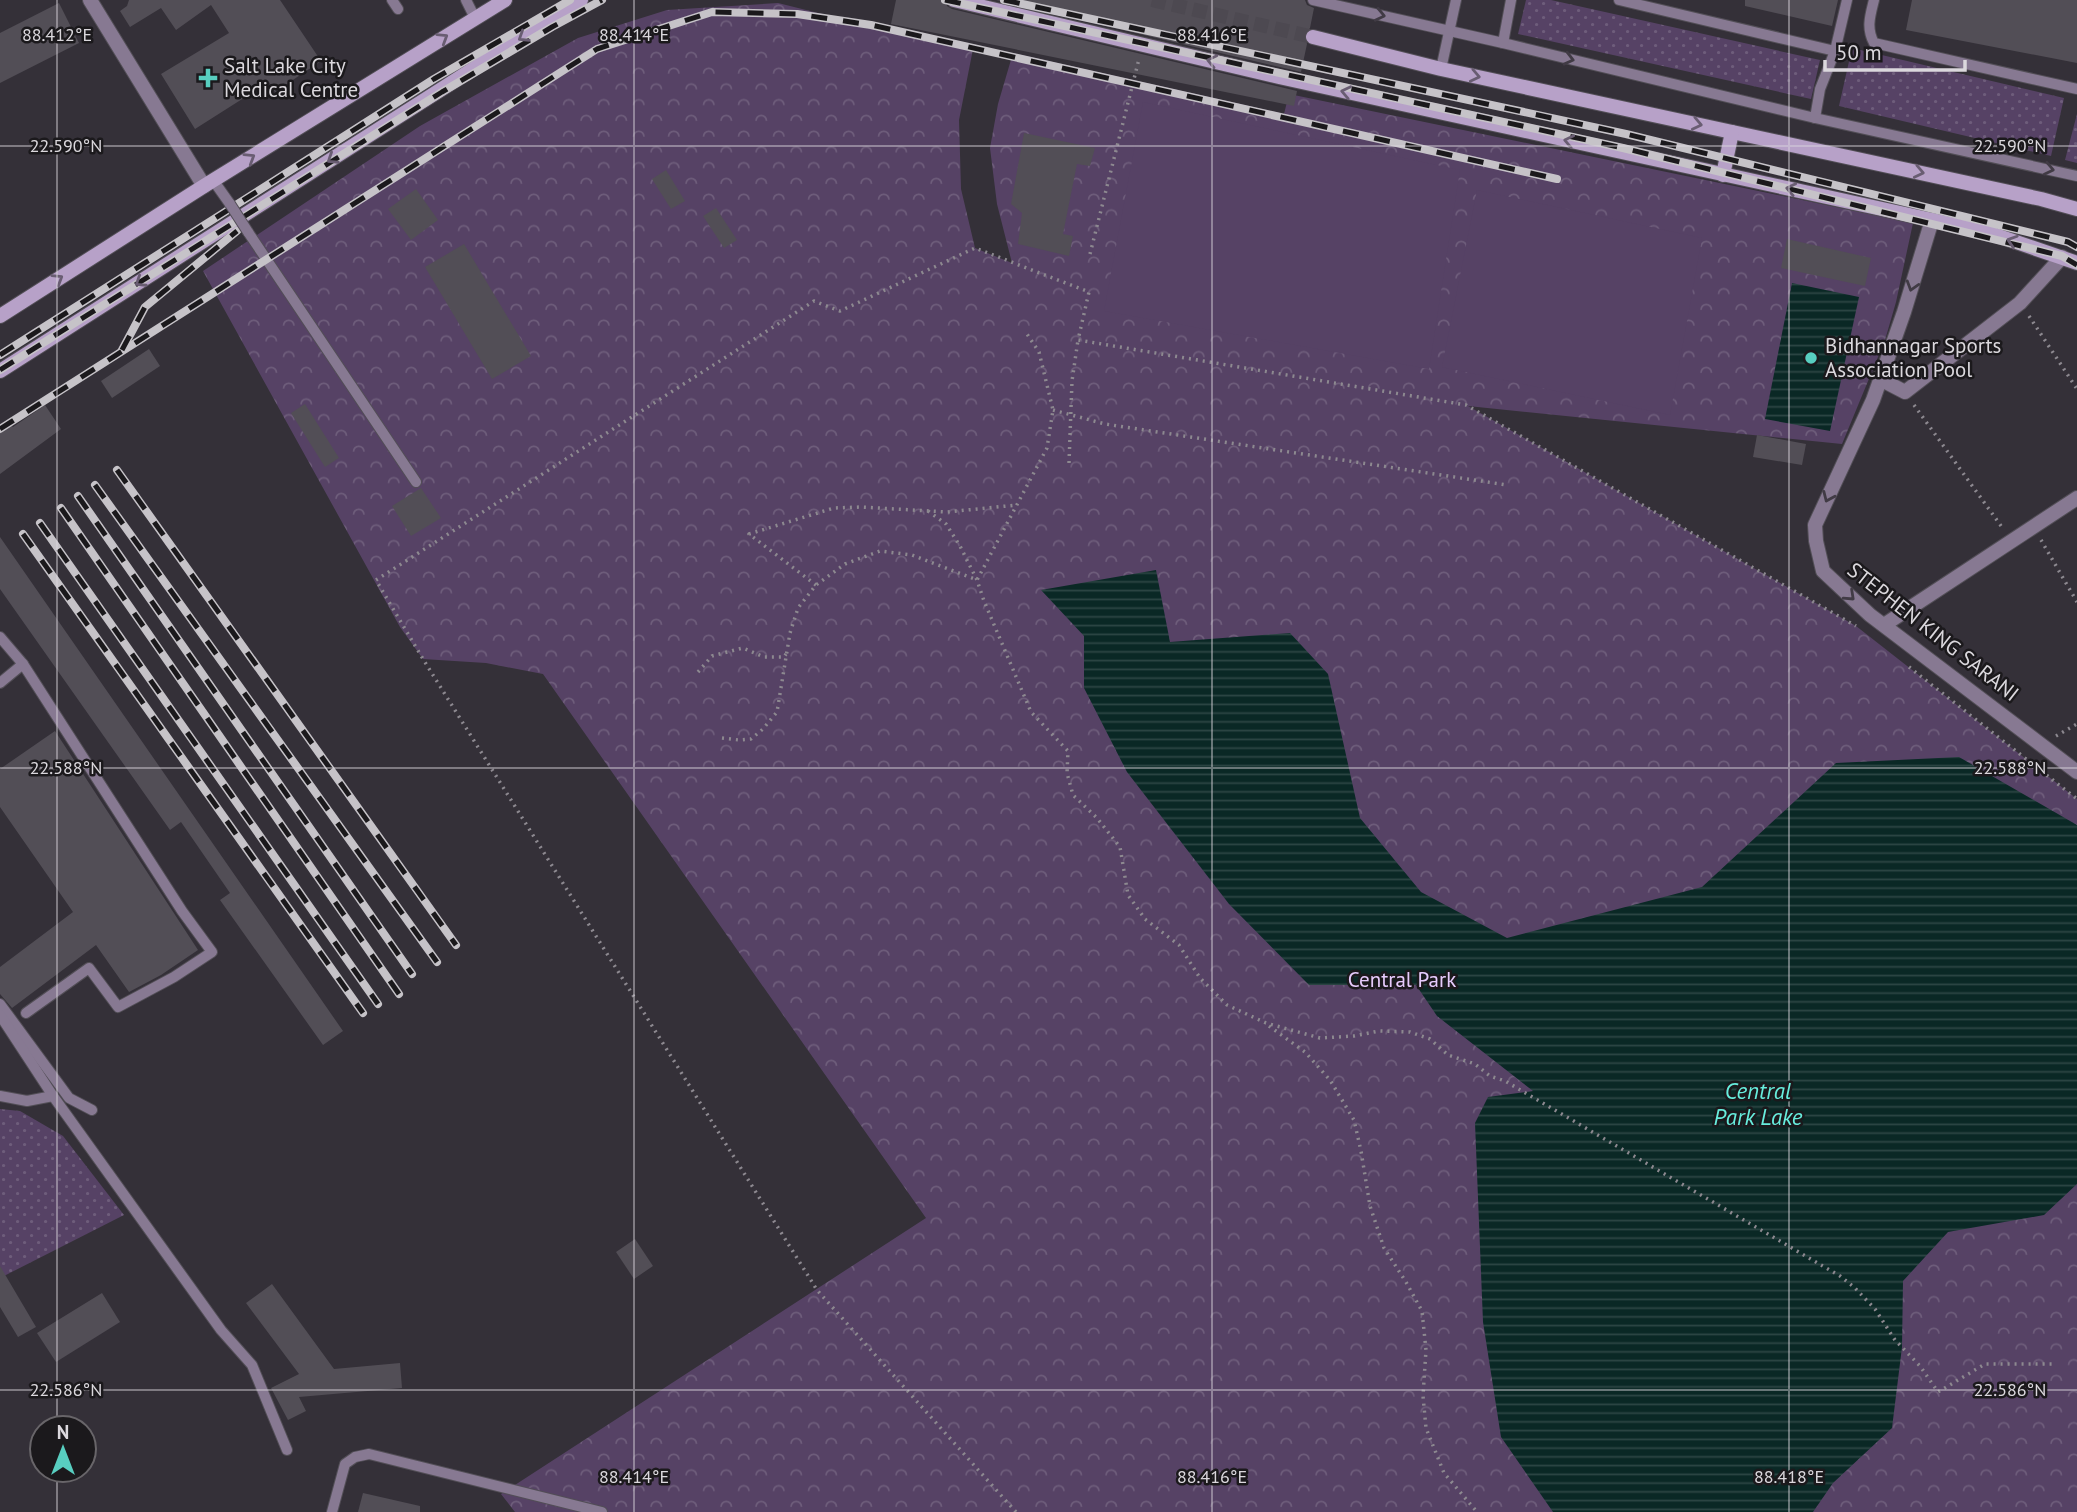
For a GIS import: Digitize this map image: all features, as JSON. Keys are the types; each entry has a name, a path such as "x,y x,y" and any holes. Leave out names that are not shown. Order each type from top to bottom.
{"main road":[{"path":"0,316 505,0"},
{"path":"0,371 581,0"},
{"path":"954,0 1279,77 1987,232 2077,262"},
{"path":"1313,37 1441,69 2077,209"},
{"path":"1723,175 1731,132"}],"street":[{"path":"90,0 209,183"},
{"path":"1932,220 1881,379 1905,392 2020,303 2062,257"},
{"name":"STEPHEN KING SARANI","path":"1881,379 1815,525 1823,571 1884,625 2077,772"},
{"path":"1884,625 2077,498"}],"lane":[{"path":"466,0 475,18"},
{"path":"1313,0 1815,118 2077,176"},
{"path":"1441,69 1456,0"},
{"path":"1503,43 1511,0"},
{"path":"1619,0 1835,51"},
{"path":"1815,118 1820,89 1835,51 1847,0"},
{"path":"1874,0 1868,21 1869,34 1874,43 2077,89"},
{"path":"209,183 230,204 416,482"},
{"path":"0,637 23,664 182,911 212,952 174,977 118,1007 89,968 26,1013"},
{"path":"0,683 23,664"},
{"path":"0,1004 68,1098 92,1110"},
{"path":"0,1015 53,1096 221,1330 251,1365 287,1450"},
{"path":"0,1096 27,1101 53,1096"},
{"path":"332,1512 345,1464 355,1457 369,1454 602,1512"}],"path":[{"path":"1090,254 1143,45"},
{"path":"1016,1512 817,1290 376,580 814,301 840,311 975,248 1089,292 1072,381 1069,463"},
{"path":"2020,303 2077,389"},
{"path":"977,580 1047,448 1053,410 1039,352 1025,331"},
{"path":"1078,340 1466,405 1856,626"},
{"path":"1905,392 2012,541"},
{"path":"1053,410 1105,424 1507,485"},
{"path":"816,585 749,534 834,508 947,512 1017,505"},
{"path":"928,511 946,524 960,546 977,580 1031,712 1068,751 1067,773 1073,796 1097,818 1120,847 1128,895 1145,919 1180,945 1200,978 1227,1005 1266,1023 1320,1038 1354,1037 1379,1031 1410,1032 1430,1039 1448,1055 1475,1064 1490,1076 1505,1081 1840,1276 1875,1309 1895,1340 1920,1366 1938,1392 1985,1364 2055,1364"},
{"path":"2034,527 2077,602"},
{"path":"722,738 751,739 764,729 777,712 790,633 798,608 816,585 845,564 880,551 912,555 977,580"},
{"path":"698,672 712,656 743,648 764,657 784,657 786,653"},
{"path":"1899,660 2077,799"},
{"path":"2042,744 2077,724"},
{"path":"1266,1023 1305,1052 1330,1080 1354,1120 1370,1206 1384,1248 1422,1311 1426,1350 1423,1396 1426,1428 1444,1473 1477,1512"}],"green space":[{"path":"1526,0 1551,0 1820,60 1811,99 1518,34"},
{"name":"Central Park","path":"778,3 973,49 959,120 961,189 975,248 1012,263 997,204 990,148 998,104 1013,53 1284,114 1289,94 1913,223 1885,340 1842,444 1468,406 1856,626 2077,799 2077,1512 515,1512 501,1494 926,1218 543,674 486,663 423,659 400,627 203,271 420,126 578,38 667,10"},
{"path":"1852,48 2064,98 2051,156 1839,106"},
{"path":"1143,102 1460,170 1429,369 1104,311"},
{"path":"2077,114 2077,163 2065,160"},
{"path":"1477,190 1702,238 1670,415 1442,367"},
{"path":"0,1109 20,1111 63,1136 124,1215 0,1278"}],"water":[{"name":"Bidhannagar Sports Association Pool","path":"1792,283 1859,297 1830,431 1765,419"},
{"name":"Central Park Lake","path":"1156,570 1170,642 1290,633 1328,674 1360,818 1421,892 1507,938 1702,887 1836,763 1959,757 2077,825 2077,1184 2044,1215 1948,1232 1903,1281 1902,1347 1892,1428 1833,1483 1813,1512 1553,1512 1501,1437 1483,1322 1475,1123 1488,1097 1533,1091 1437,1016 1416,985 1309,985 1229,904 1127,772 1084,688 1084,636 1041,590"}],"building":[{"path":"129,0 280,0 321,61 275,92 269,82 195,129 161,74 229,33 211,5 176,30 161,8 130,27 120,11 127,6"},
{"path":"896,0 945,0 947,6 952,9 1297,91 1294,106 891,24"},
{"path":"996,0 1305,0 1307,5 1314,8 1310,28 1304,35 1307,44 1301,72"},
{"path":"1745,0 1838,0 1832,26 1745,6"},
{"path":"1912,0 2077,0 2077,63 1906,30"},
{"path":"59,3 79,43 0,83 0,33"},
{"path":"1024,133 1095,148 1090,166 1077,164 1063,234 1073,236 1069,256 1018,244 1022,213 1011,204"},
{"path":"666,170 685,201 671,209 652,179"},
{"path":"416,189 438,220 411,240 388,209"},
{"path":"716,208 737,240 724,248 703,216"},
{"path":"1787,239 1871,258 1865,286 1781,268"},
{"path":"464,244 531,356 492,379 425,267"},
{"path":"149,349 160,366 112,398 101,381"},
{"path":"305,404 339,458 325,467 291,413"},
{"path":"45,405 61,429 0,474 0,432 10,425 13,427"},
{"path":"1757,435 1806,444 1802,465 1753,457"},
{"path":"421,488 441,518 411,536 392,506"},
{"path":"0,537 343,1031 323,1045 220,900 230,893 181,822 170,830 0,589"},
{"path":"55,731 198,950 161,975 129,992 96,945 12,1008 0,994 0,967 73,912 0,807 0,769"},
{"path":"635,1239 653,1266 634,1279 616,1252"},
{"path":"0,1266 36,1327 18,1337 0,1307"},
{"path":"272,1284 334,1369 400,1363 402,1388 299,1397 306,1411 288,1420 271,1388 299,1374 246,1303"},
{"path":"102,1293 120,1322 56,1362 37,1333"},
{"path":"363,1493 420,1506 420,1512 358,1512"}],"tunnel":[{"path":"1152,0 1313,37"}],"railway":[{"path":"0,355 434,79 570,0"},
{"path":"0,370 442,92 602,0"},
{"path":"945,0 1623,148 2062,256 2077,265"},
{"path":"1004,0 1626,134 2068,242 2077,247"},
{"path":"0,429 597,49 712,12 797,14 871,25 1557,179"},
{"path":"122,350 145,307 237,231"},
{"path":"117,470 456,945"},
{"path":"95,485 437,962"},
{"path":"78,496 412,974"},
{"path":"61,508 399,994"},
{"path":"40,523 378,1004"},
{"path":"23,534 363,1013"}],"place":[{"name":"Salt Lake City Medical Centre","path":"208,78"},
{"name":"Bidhannagar Sports Association Pool","path":"1811,358"}]}
